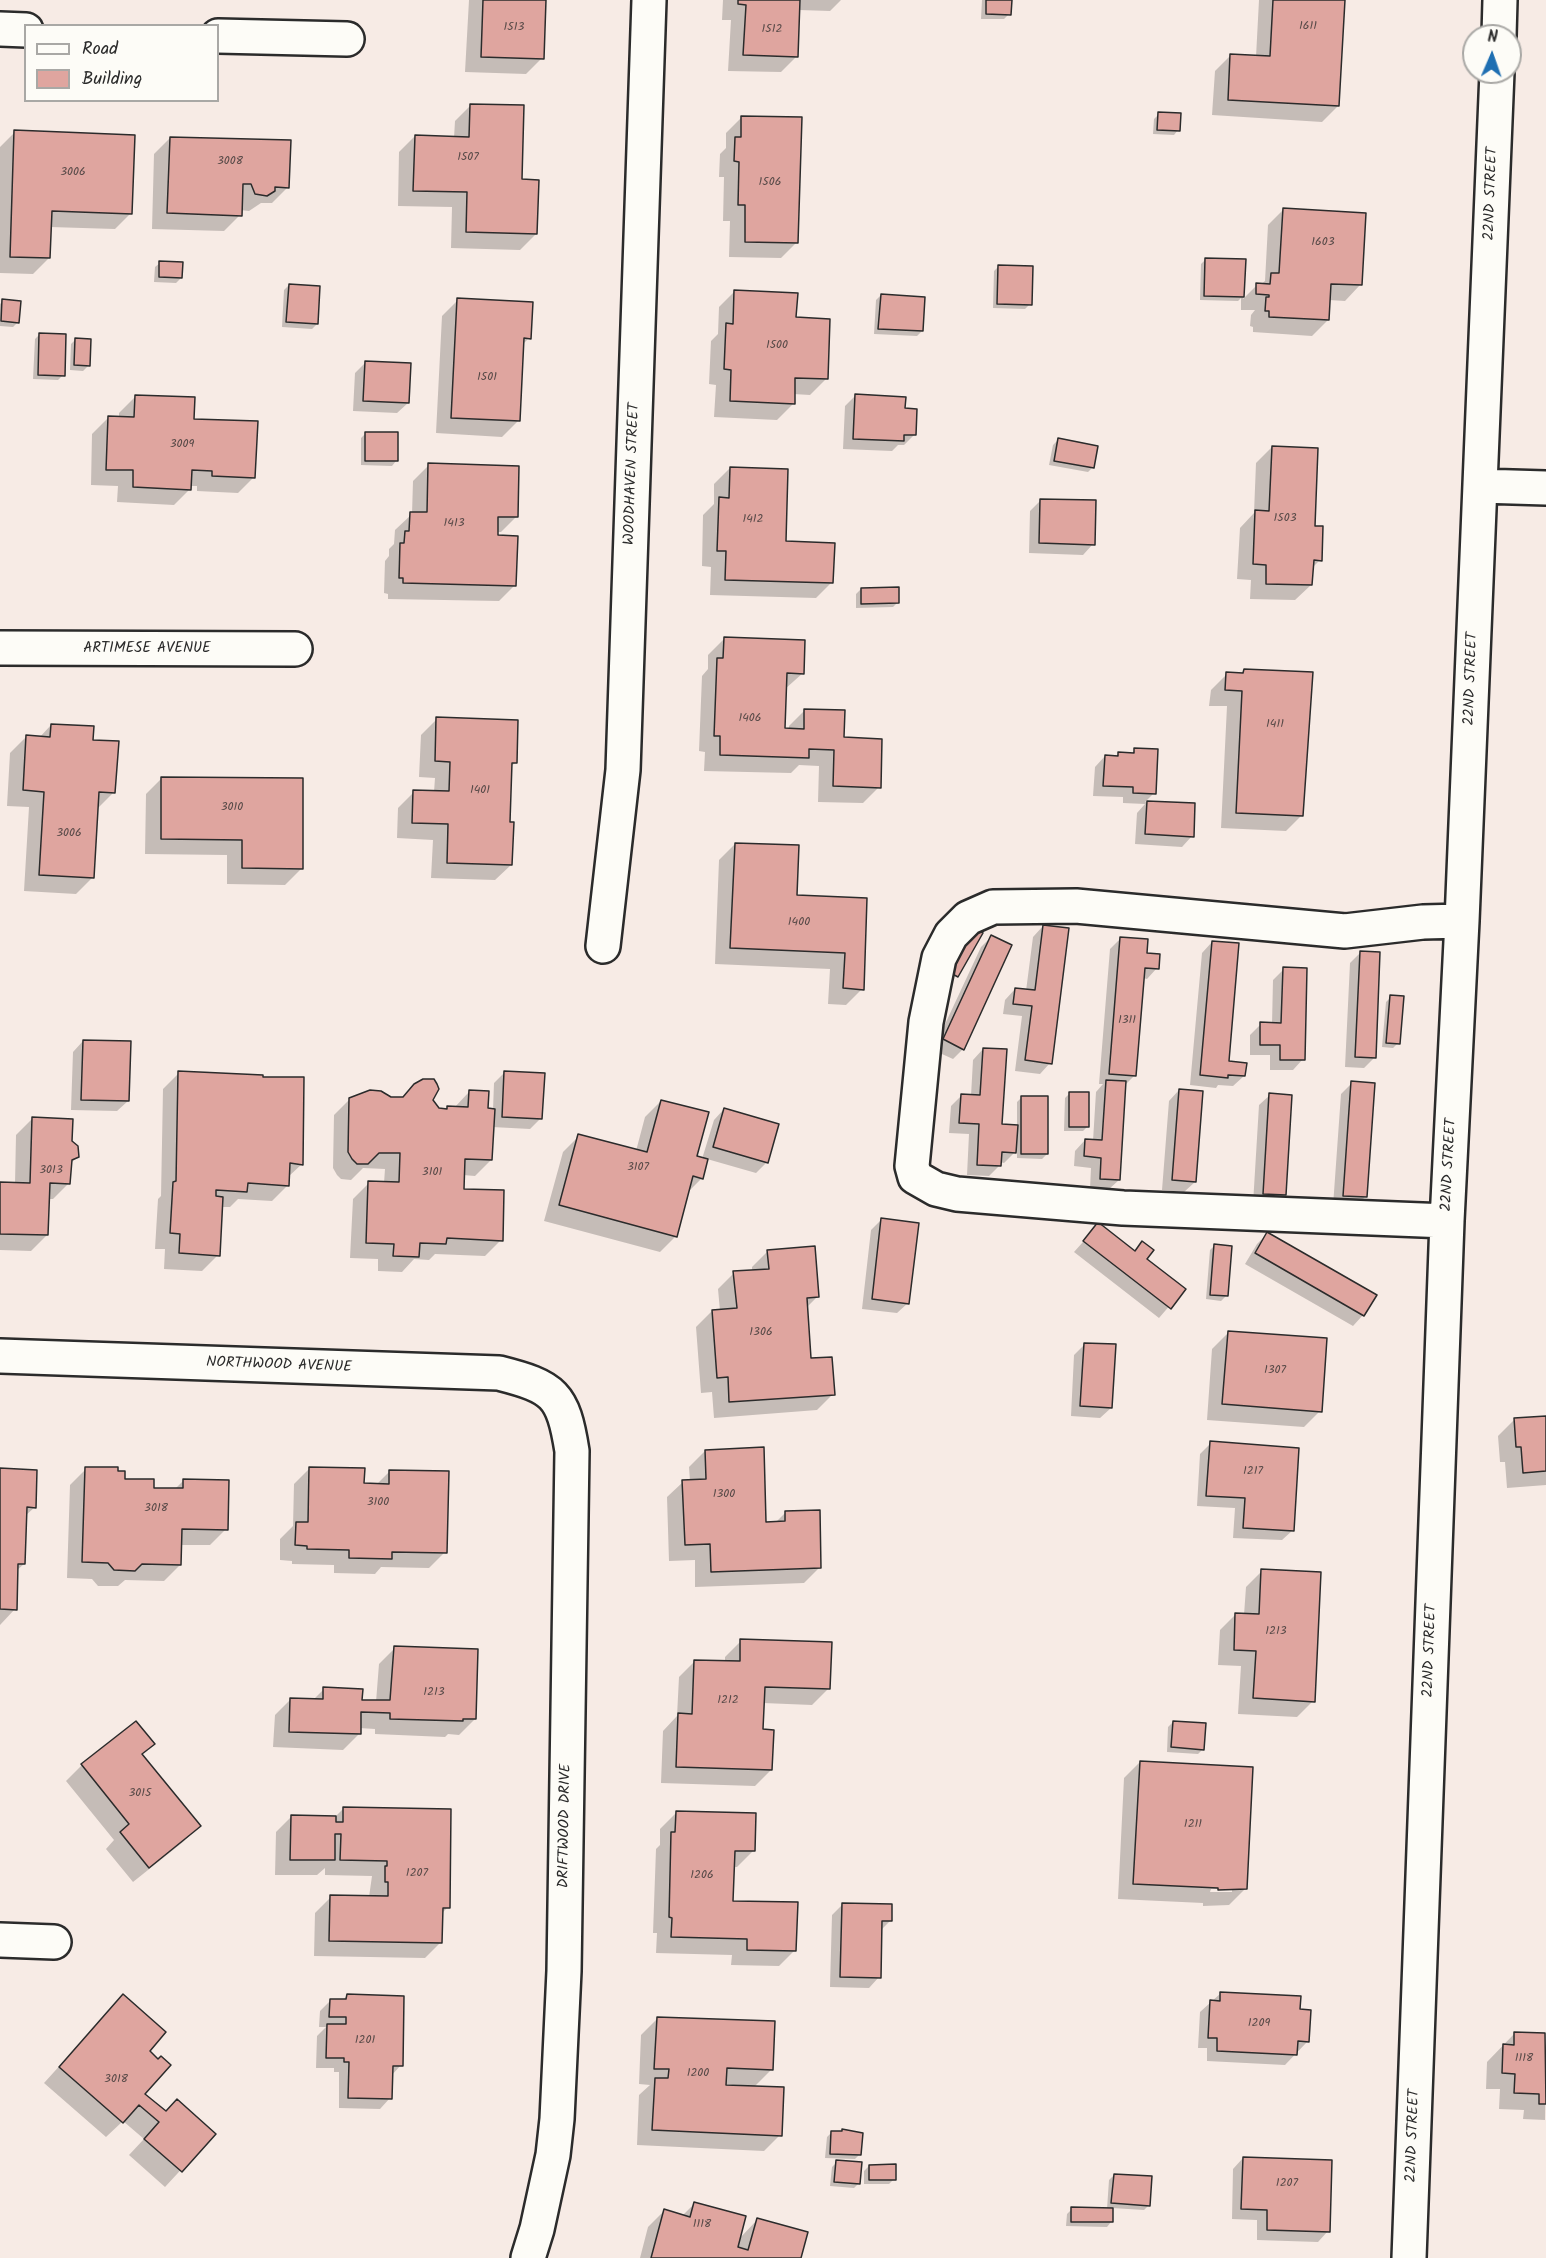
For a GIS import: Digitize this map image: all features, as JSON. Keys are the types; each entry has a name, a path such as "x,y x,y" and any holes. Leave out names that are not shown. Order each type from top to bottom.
{"street":[{"name":"WOODHAVEN STREET","path":"603,946 623,770 649,0"},
{"path":"1499,24 1500,0"},
{"path":"0,29 24,30"},
{"path":"219,36 347,39"},
{"name":"22ND STREET","path":"1409,2258 1447,1221 1462,921 1497,84"},
{"path":"1480,486 1546,488"},
{"name":"ARTIMESE AVENUE","path":"0,648 295,649"},
{"path":"1447,1221 1123,1208 957,1194 936,1189 915,1177 912,1166 926,1022 939,958 951,935 968,918 993,907 1076,906 1346,931 1423,922 1462,921"},
{"name":"NORTHWOOD AVENUE","path":"0,1356 499,1373 530,1381 554,1394"},
{"name":"DRIFTWOOD DRIVE","path":"528,2258 537,2229 553,2155 557,2119 564,1971 572,1451 567,1423 554,1394"},
{"path":"0,1940 54,1942"}],"building":[{"path":"483,0 546,0 544,59 481,57"},
{"path":"738,0 800,0 798,57 743,55 746,5 738,4"},
{"path":"986,0 1012,0 1011,15 986,14"},
{"path":"1273,0 1345,0 1339,106 1228,100 1230,54 1270,56"},
{"path":"470,104 524,105 522,179 539,180 537,234 466,232 467,192 413,191 415,135 469,137"},
{"path":"1158,112 1181,113 1180,131 1157,130"},
{"path":"741,116 802,117 798,243 745,242 745,205 738,205 739,162 734,161 735,137 741,137"},
{"path":"14,130 135,135 132,214 52,211 50,258 10,257"},
{"path":"170,137 291,140 289,188 275,187 275,191 267,196 255,194 251,184 243,184 242,216 167,213"},
{"path":"1283,208 1366,213 1362,285 1331,284 1329,320 1269,317 1269,311 1265,311 1266,297 1269,295 1256,294 1256,283 1270,284 1271,273 1279,273"},
{"path":"1205,258 1246,259 1244,297 1204,296"},
{"path":"159,261 183,262 182,278 159,277"},
{"path":"998,265 1033,266 1032,305 997,304"},
{"path":"289,284 320,286 318,324 286,322"},
{"path":"734,290 798,293 796,317 830,319 828,379 795,378 795,404 730,401 731,370 724,369 726,323 733,324"},
{"path":"881,294 925,297 923,331 878,329"},
{"path":"457,298 533,302 531,339 524,338 520,421 451,418"},
{"path":"2,299 21,301 19,323 1,321"},
{"path":"39,333 66,334 65,376 38,375"},
{"path":"75,338 91,339 90,366 74,365"},
{"path":"365,361 411,363 409,403 363,401"},
{"path":"855,394 906,397 905,408 917,409 916,435 904,435 904,441 853,439"},
{"path":"135,395 195,397 194,419 258,421 255,478 212,476 212,471 192,470 191,490 133,487 133,470 106,470 108,416 134,417"},
{"path":"365,432 398,432 398,461 365,461"},
{"path":"1058,438 1098,446 1094,468 1054,461"},
{"path":"1272,446 1318,448 1315,526 1323,526 1322,561 1314,560 1312,585 1266,584 1266,565 1253,564 1255,510 1269,511"},
{"path":"428,463 519,466 518,517 498,517 498,535 518,536 516,586 403,583 403,578 399,578 400,543 404,543 405,531 409,531 410,512 427,512"},
{"path":"730,467 788,469 786,541 835,543 833,583 725,580 726,551 717,551 719,497 729,498"},
{"path":"1040,499 1096,500 1095,545 1039,543"},
{"path":"899,587 899,603 861,604 861,588"},
{"path":"724,637 805,640 804,674 787,673 785,728 804,729 804,709 845,710 844,737 882,739 881,788 833,786 834,750 809,749 809,758 720,755 720,736 714,736 717,658 723,658"},
{"path":"1244,669 1313,672 1303,816 1236,813 1242,691 1225,690 1226,672 1243,673"},
{"path":"436,717 518,720 517,763 512,763 510,822 514,822 512,865 447,863 448,824 412,823 413,790 449,791 450,762 435,761"},
{"path":"51,724 94,726 93,740 119,741 115,793 99,792 94,878 39,875 44,792 23,790 26,735 50,737"},
{"path":"1134,748 1158,749 1156,794 1133,793 1133,787 1103,786 1105,755 1118,756 1118,752 1134,753"},
{"path":"161,777 303,778 303,869 242,868 242,840 161,839"},
{"path":"1147,801 1195,803 1194,837 1145,834"},
{"path":"735,843 799,845 797,895 867,898 864,990 843,988 845,953 730,948"},
{"path":"969,925 983,933 958,977 945,970"},
{"path":"1043,925 1069,928 1052,1064 1025,1060 1032,1006 1013,1004 1015,988 1035,990"},
{"path":"991,935 1012,945 964,1050 943,1039"},
{"path":"1120,937 1148,939 1147,953 1160,954 1159,969 1145,968 1136,1076 1109,1074"},
{"path":"1212,941 1239,943 1229,1061 1247,1063 1245,1076 1228,1075 1228,1078 1200,1075"},
{"path":"1360,951 1380,952 1376,1058 1355,1057"},
{"path":"1283,967 1307,968 1305,1060 1280,1060 1280,1045 1260,1045 1260,1022 1281,1023"},
{"path":"1390,995 1404,996 1400,1044 1386,1043"},
{"path":"83,1040 131,1041 129,1101 81,1100"},
{"path":"983,1048 1007,1049 1002,1124 1018,1125 1016,1153 1002,1152 1001,1166 977,1165 979,1124 959,1123 961,1094 980,1095"},
{"path":"178,1071 263,1075 263,1077 304,1077 303,1165 290,1163 289,1186 248,1183 247,1192 216,1190 216,1196 223,1197 220,1256 179,1253 180,1234 170,1233 173,1182 176,1181"},
{"path":"504,1071 545,1073 542,1119 502,1117"},
{"path":"423,1079 434,1079 437,1084 439,1089 433,1100 439,1108 468,1107 469,1090 489,1091 488,1108 495,1109 492,1160 465,1159 464,1189 504,1190 503,1241 447,1238 446,1244 420,1243 419,1257 393,1256 394,1244 366,1243 368,1181 399,1182 400,1153 379,1153 368,1164 357,1164 352,1159 348,1152 349,1098 370,1090 381,1091 391,1097 403,1097 414,1084"},
{"path":"1106,1080 1126,1081 1120,1180 1100,1179 1101,1158 1084,1156 1085,1139 1102,1140"},
{"path":"1351,1081 1375,1083 1367,1197 1343,1196"},
{"path":"1179,1089 1203,1091 1196,1182 1172,1180"},
{"path":"1069,1092 1089,1092 1089,1127 1069,1127"},
{"path":"1269,1093 1292,1095 1286,1195 1263,1194"},
{"path":"1021,1096 1048,1096 1048,1154 1021,1154"},
{"path":"661,1100 709,1112 697,1156 708,1159 703,1179 693,1176 677,1237 559,1205 578,1134 647,1152"},
{"path":"724,1108 779,1124 768,1163 713,1147"},
{"path":"32,1117 73,1119 72,1141 78,1146 79,1157 72,1160 70,1184 50,1183 48,1235 0,1234 0,1182 30,1183"},
{"path":"881,1218 919,1223 909,1304 872,1299"},
{"path":"1098,1222 1135,1251 1142,1241 1154,1250 1147,1259 1186,1289 1171,1309 1083,1241"},
{"path":"1267,1232 1377,1295 1364,1316 1255,1253"},
{"path":"1214,1244 1232,1246 1228,1296 1210,1295"},
{"path":"815,1246 819,1297 807,1298 811,1358 832,1357 835,1395 729,1402 728,1377 717,1378 712,1310 737,1308 733,1271 769,1269 767,1250"},
{"path":"1228,1331 1327,1338 1322,1412 1222,1404"},
{"path":"1084,1343 1116,1344 1112,1408 1080,1406"},
{"path":"1546,1416 1546,1471 1523,1473 1521,1447 1516,1447 1514,1418"},
{"path":"1210,1441 1299,1448 1294,1531 1243,1528 1245,1498 1206,1496"},
{"path":"764,1447 766,1522 785,1521 785,1511 820,1510 821,1568 711,1572 710,1544 685,1545 682,1480 706,1479 705,1450"},
{"path":"85,1467 118,1467 118,1471 125,1471 125,1479 154,1479 154,1488 183,1488 183,1479 229,1480 228,1530 182,1529 181,1565 142,1564 135,1571 114,1570 108,1563 82,1562"},
{"path":"309,1467 365,1468 364,1483 389,1484 389,1470 449,1471 447,1553 392,1552 392,1559 349,1558 349,1550 307,1549 307,1546 295,1545 296,1522 308,1522"},
{"path":"0,1468 37,1470 36,1508 27,1507 25,1564 18,1564 17,1610 0,1609"},
{"path":"1261,1569 1321,1572 1315,1702 1253,1698 1256,1651 1234,1650 1235,1613 1259,1614"},
{"path":"740,1639 832,1642 830,1689 765,1687 763,1729 774,1730 772,1770 676,1767 678,1713 692,1714 694,1660 740,1661"},
{"path":"394,1646 478,1649 476,1719 463,1719 463,1721 390,1719 390,1713 361,1712 361,1734 289,1732 290,1698 323,1699 323,1687 363,1689 362,1700 390,1700"},
{"path":"136,1721 155,1744 142,1754 201,1826 149,1868 120,1832 129,1824 81,1764"},
{"path":"1173,1721 1206,1723 1204,1750 1171,1747"},
{"path":"1140,1761 1253,1767 1247,1889 1218,1890 1218,1888 1133,1884"},
{"path":"343,1807 451,1809 450,1908 443,1908 442,1943 329,1941 330,1895 388,1896 388,1882 385,1882 387,1861 340,1860 341,1834 335,1834 335,1860 290,1860 291,1815 336,1816 336,1822 343,1822"},
{"path":"676,1811 756,1813 755,1851 735,1851 733,1901 798,1902 796,1951 747,1950 747,1939 671,1937 672,1918 669,1917 671,1832 675,1832"},
{"path":"842,1903 892,1904 892,1921 882,1921 881,1978 840,1977"},
{"path":"1220,1992 1301,1996 1300,2009 1311,2010 1309,2042 1298,2041 1297,2055 1217,2051 1217,2038 1208,2038 1210,2000 1220,2001"},
{"path":"123,1994 166,2032 150,2051 158,2059 161,2056 171,2065 145,2094 166,2111 177,2099 216,2134 182,2172 144,2139 159,2122 139,2105 123,2123 59,2067"},
{"path":"347,1994 404,1996 403,2066 393,2066 392,2099 348,2098 349,2062 344,2062 344,2058 326,2058 327,2024 346,2024 346,2017 329,2017 330,1999 346,1999"},
{"path":"657,2017 775,2021 773,2070 727,2068 726,2085 784,2087 782,2136 652,2130 655,2078 668,2078 669,2069 654,2069"},
{"path":"1514,2032 1545,2033 1546,2104 1539,2104 1539,2094 1514,2093 1515,2074 1502,2073 1503,2044 1514,2045"},
{"path":"842,2129 863,2133 861,2155 830,2154 831,2131 842,2131"},
{"path":"1243,2157 1332,2160 1330,2232 1267,2230 1267,2210 1241,2209"},
{"path":"836,2160 862,2162 860,2184 834,2182"},
{"path":"896,2164 896,2180 869,2180 869,2165"},
{"path":"1114,2174 1152,2176 1150,2206 1111,2203"},
{"path":"694,2202 746,2216 738,2247 748,2250 757,2218 808,2232 801,2258 651,2258 664,2209 690,2217"},
{"path":"1071,2207 1113,2208 1113,2222 1071,2222"}]}
